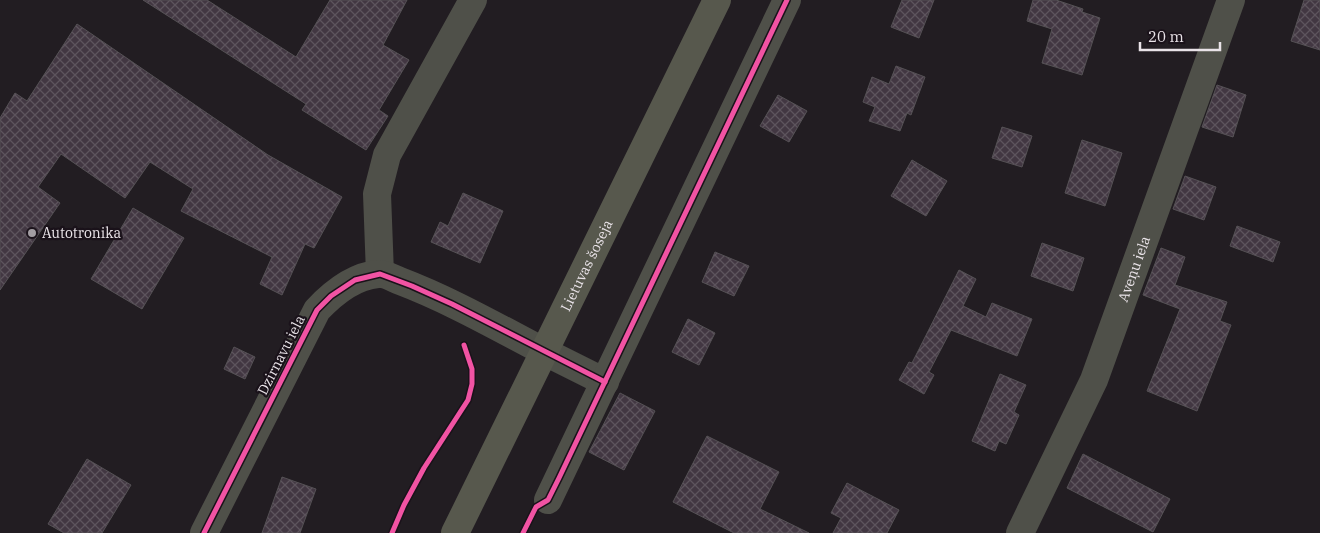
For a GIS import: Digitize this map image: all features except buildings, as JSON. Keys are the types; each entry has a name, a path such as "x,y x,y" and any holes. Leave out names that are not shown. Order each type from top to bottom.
{"main road":[{"name":"Lietuvas šoseja","path":"455,533 717,0"}],"street":[{"path":"473,0 387,155 377,194 380,274 452,304 604,382"},
{"path":"548,500 787,0"},
{"name":"Aveņu iela","path":"1020,533 1094,380 1231,0"},
{"name":"Dzirnavu iela","path":"204,533 317,310 330,296 355,280 380,274"}],"cycle path":[{"path":"523,533 536,507 548,500 559,478 787,0"},
{"path":"204,533 317,310 331,296 355,280 380,274 412,286 452,304 605,382"},
{"path":"392,533 404,505 424,468 468,400 472,384 472,369 464,345"}],"place":[{"name":"Autotronika","path":"32,233"}]}
